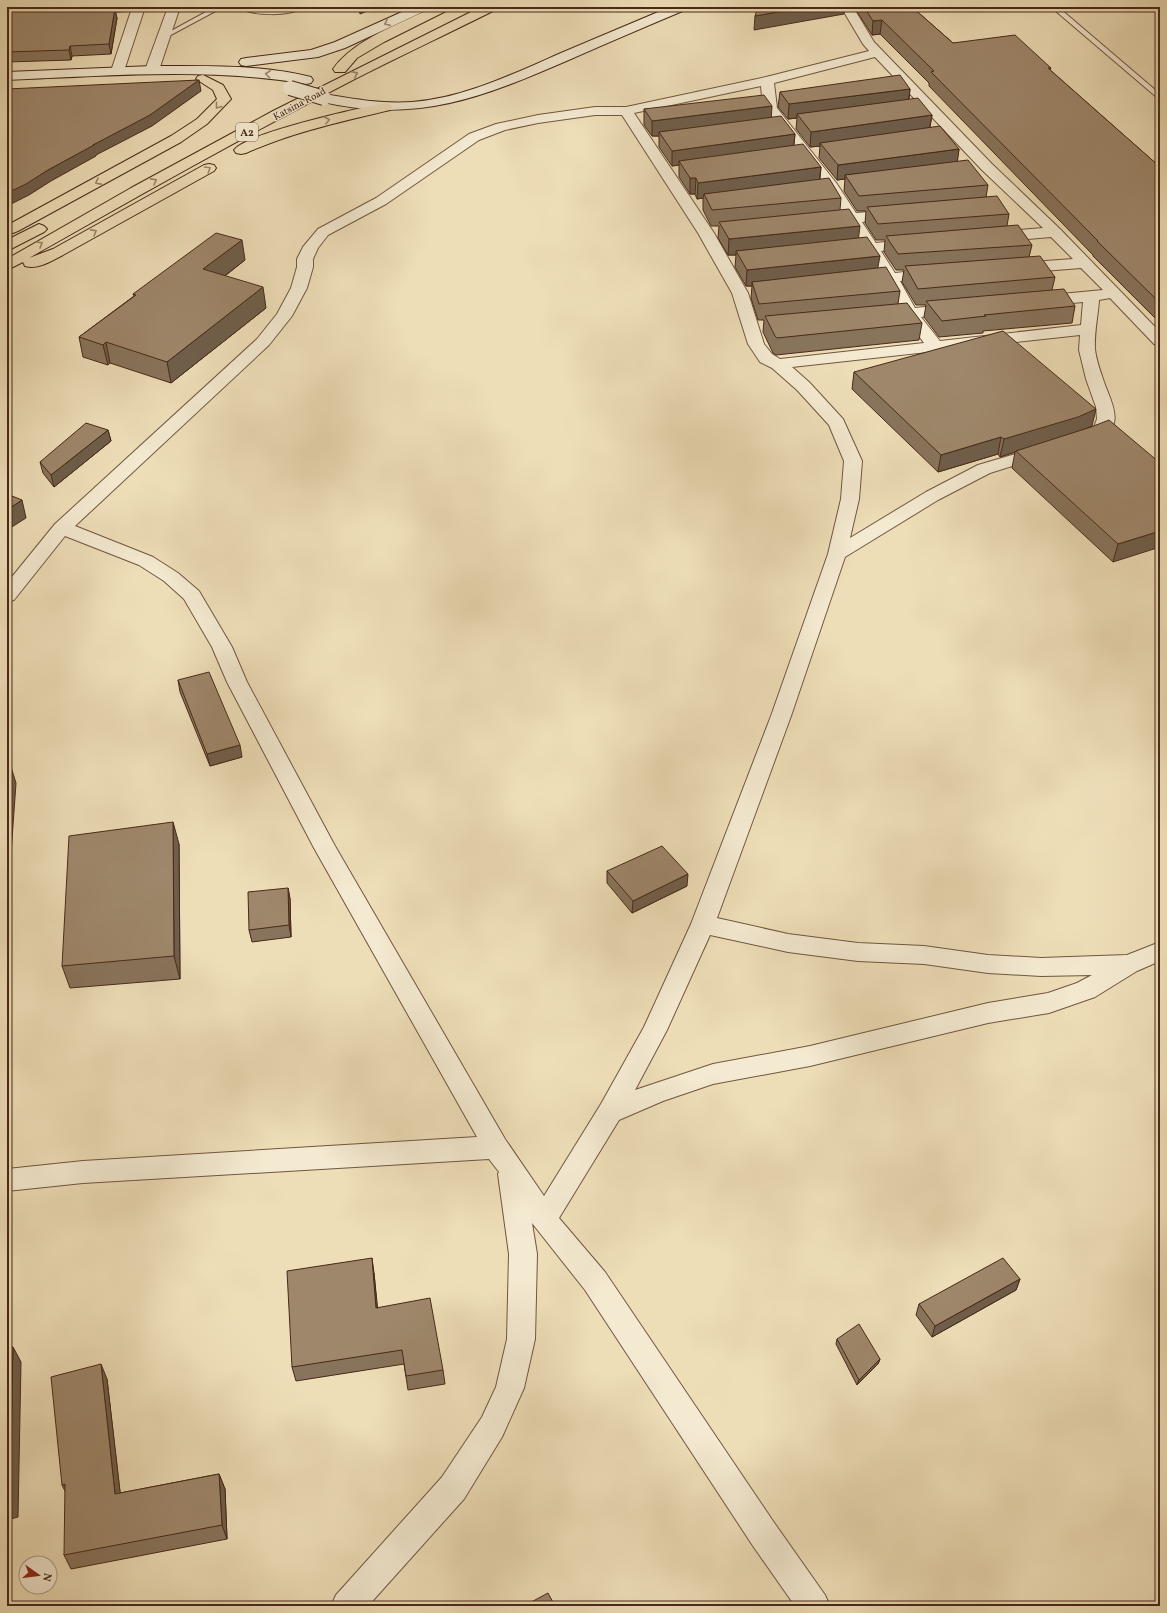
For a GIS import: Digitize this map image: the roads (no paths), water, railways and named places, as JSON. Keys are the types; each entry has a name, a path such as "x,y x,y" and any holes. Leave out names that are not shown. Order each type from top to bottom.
{"highway":[{"path":"340,69 352,55 379,39 444,7"},
{"name":"Katsina Road","path":"94,200 340,69 464,7"},
{"name":"Katsina Road","path":"7,266 136,191 285,111 345,79 491,7"},
{"path":"7,232 159,149 188,132 206,119 224,99 218,88 203,78"},
{"path":"7,266 36,262 58,252 223,160 264,139 293,129 385,107"},
{"path":"7,246 54,221"}],"street":[{"path":"74,10 127,7"},
{"path":"118,71 139,7"},
{"path":"152,70 174,7"},
{"path":"191,69 313,54 340,45 423,7"},
{"path":"7,76 152,70 224,70 251,72 306,80 338,91 372,98 392,100 412,99 437,95 468,86 532,61 657,7"},
{"path":"7,83 149,77 203,78 290,88 324,98 365,106 385,107 426,104 470,94 526,74 681,7"},
{"path":"847,7 869,44 987,167 1055,232 1160,341"},
{"path":"7,596 62,528 263,342 284,316 299,288 305,267 304,259 310,247 323,232 380,201 474,137 501,127 538,119 595,111 626,111 766,81 878,53"},
{"path":"766,81 770,108 807,153 832,187 890,277 910,313 936,347"},
{"path":"914,109 929,107"},
{"path":"544,1219 610,1112 655,1030 703,924 781,716 806,638 837,554 850,499 853,461 837,422 803,386 778,364 766,358 756,344 758,326 748,292 714,233 655,142 626,111"},
{"path":"769,128 800,124"},
{"path":"939,135 955,133"},
{"path":"792,156 823,151"},
{"path":"972,169 987,167"},
{"path":"817,189 847,185"},
{"path":"1008,204 1024,203"},
{"path":"814,222 907,213"},
{"path":"978,238 1055,232"},
{"path":"832,251 932,242"},
{"path":"1006,269 1084,263"},
{"path":"850,281 952,272"},
{"path":"1028,302 1114,294"},
{"path":"837,554 925,500 984,469 1063,445 1100,431 1104,426 1106,419 1104,407 1094,379 1087,350 1091,296"},
{"path":"870,317 973,307"},
{"path":"778,364 1088,329"},
{"path":"62,528 146,561 171,577 192,595 222,646 237,682 325,848 503,1156 544,1219 594,1281 764,1535 814,1606"},
{"path":"703,924 788,943 858,952 924,955 988,964 1041,967 1129,964"},
{"path":"610,1112 655,1093 713,1074 810,1056 988,1013 1049,1003 1086,990 1129,964 1160,952"},
{"path":"7,1180 83,1172 503,1156"},
{"path":"346,1606 454,1488 492,1427 510,1388 521,1339 523,1254 503,1156"}],"lane":[{"path":"165,36 220,7"},
{"path":"241,7 266,12 286,11 300,7"},
{"path":"1054,7 1160,98"}]}
